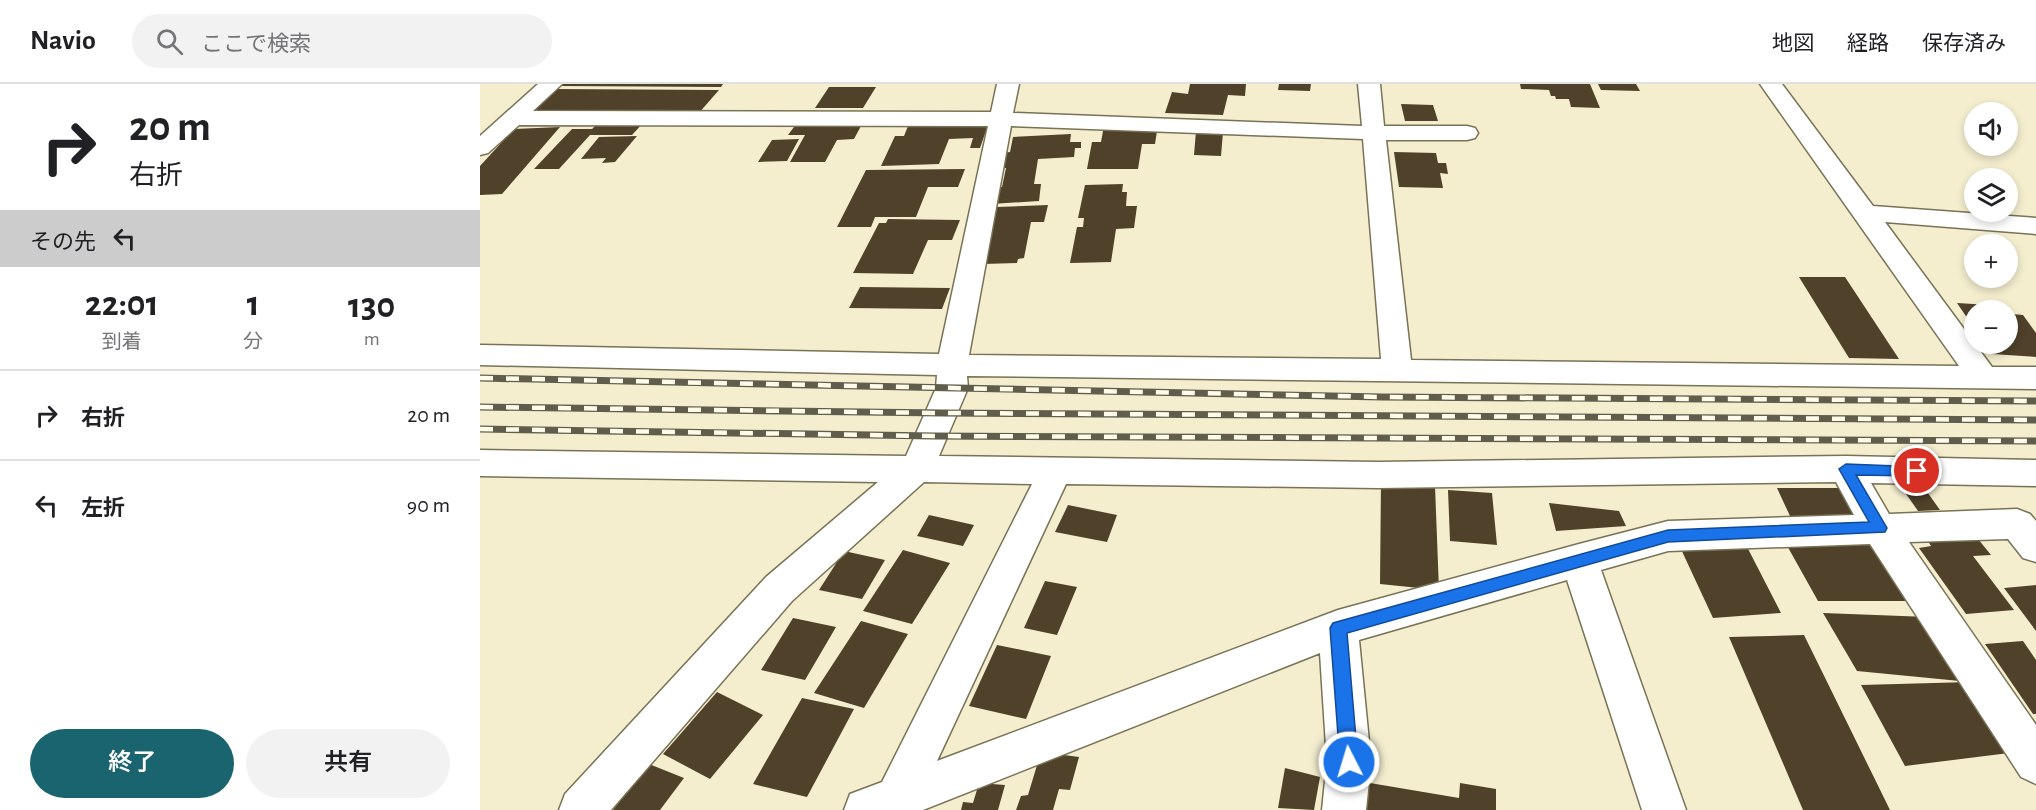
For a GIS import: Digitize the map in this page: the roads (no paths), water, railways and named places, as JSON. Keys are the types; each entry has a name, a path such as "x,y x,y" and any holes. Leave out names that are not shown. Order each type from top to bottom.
{"street":[{"path":"480,148 551,84"},
{"path":"581,810 779,588 916,469 933,436 952,388 952,364 1008,84"},
{"path":"1369,84 1396,370"},
{"path":"1771,84 1983,377"},
{"path":"513,118 1001,119 1374,133 1467,133"},
{"path":"1863,213 2036,226"},
{"path":"480,355 952,364 2036,378"},
{"path":"480,463 1378,475 1846,469 2036,473"},
{"path":"1846,469 1879,528 2036,762"},
{"path":"881,804 1056,471"},
{"path":"881,804 1338,628 1668,536 2017,524 2036,547"},
{"path":"1579,561 1664,810"},
{"path":"1338,628 1349,762 1344,810"}],"railway":[{"path":"480,378 1382,397 2036,401"},
{"path":"480,407 943,413 2036,420"},
{"path":"480,429 933,436 2036,441"}]}
